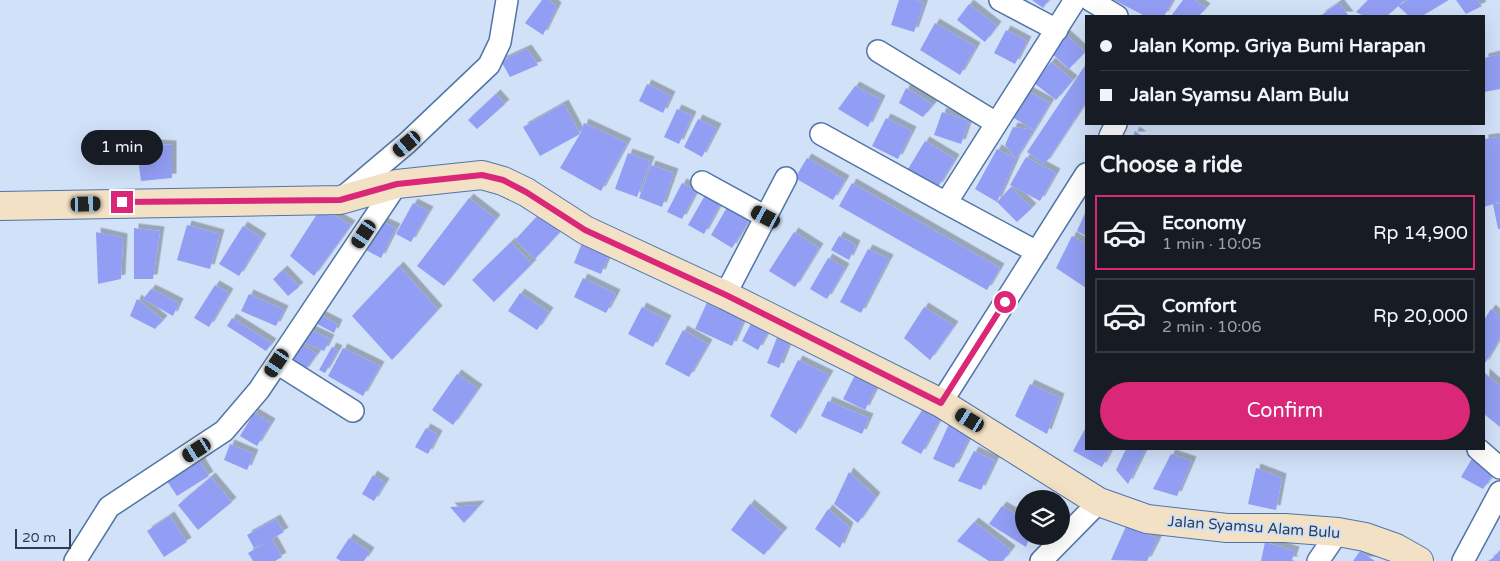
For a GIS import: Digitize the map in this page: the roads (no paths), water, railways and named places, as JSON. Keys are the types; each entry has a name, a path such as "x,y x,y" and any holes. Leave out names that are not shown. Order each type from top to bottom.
{"street":[{"path":"340,200 407,144 489,65 500,42 507,0"},
{"path":"1000,0 1057,30"},
{"path":"946,203 1076,0"},
{"path":"1090,0 1115,15"},
{"path":"878,51 996,124"},
{"path":"821,134 1036,252"},
{"name":"Jalan Syamsu Alam Bulu","path":"0,206 122,202 340,200 397,184 482,175 503,180 526,192 585,230 726,295 941,403 1099,502 1147,519 1227,528 1285,528 1338,532 1381,542 1419,561"},
{"path":"941,403 1085,176"},
{"path":"726,295 786,178"},
{"path":"702,182 766,217"},
{"path":"75,561 108,507 224,431 259,390 397,184"},
{"path":"277,363 353,411"},
{"path":"1479,450 1500,468"},
{"path":"1463,561 1500,492"},
{"path":"1041,561 1099,502"},
{"path":"1318,561 1338,532"}]}
